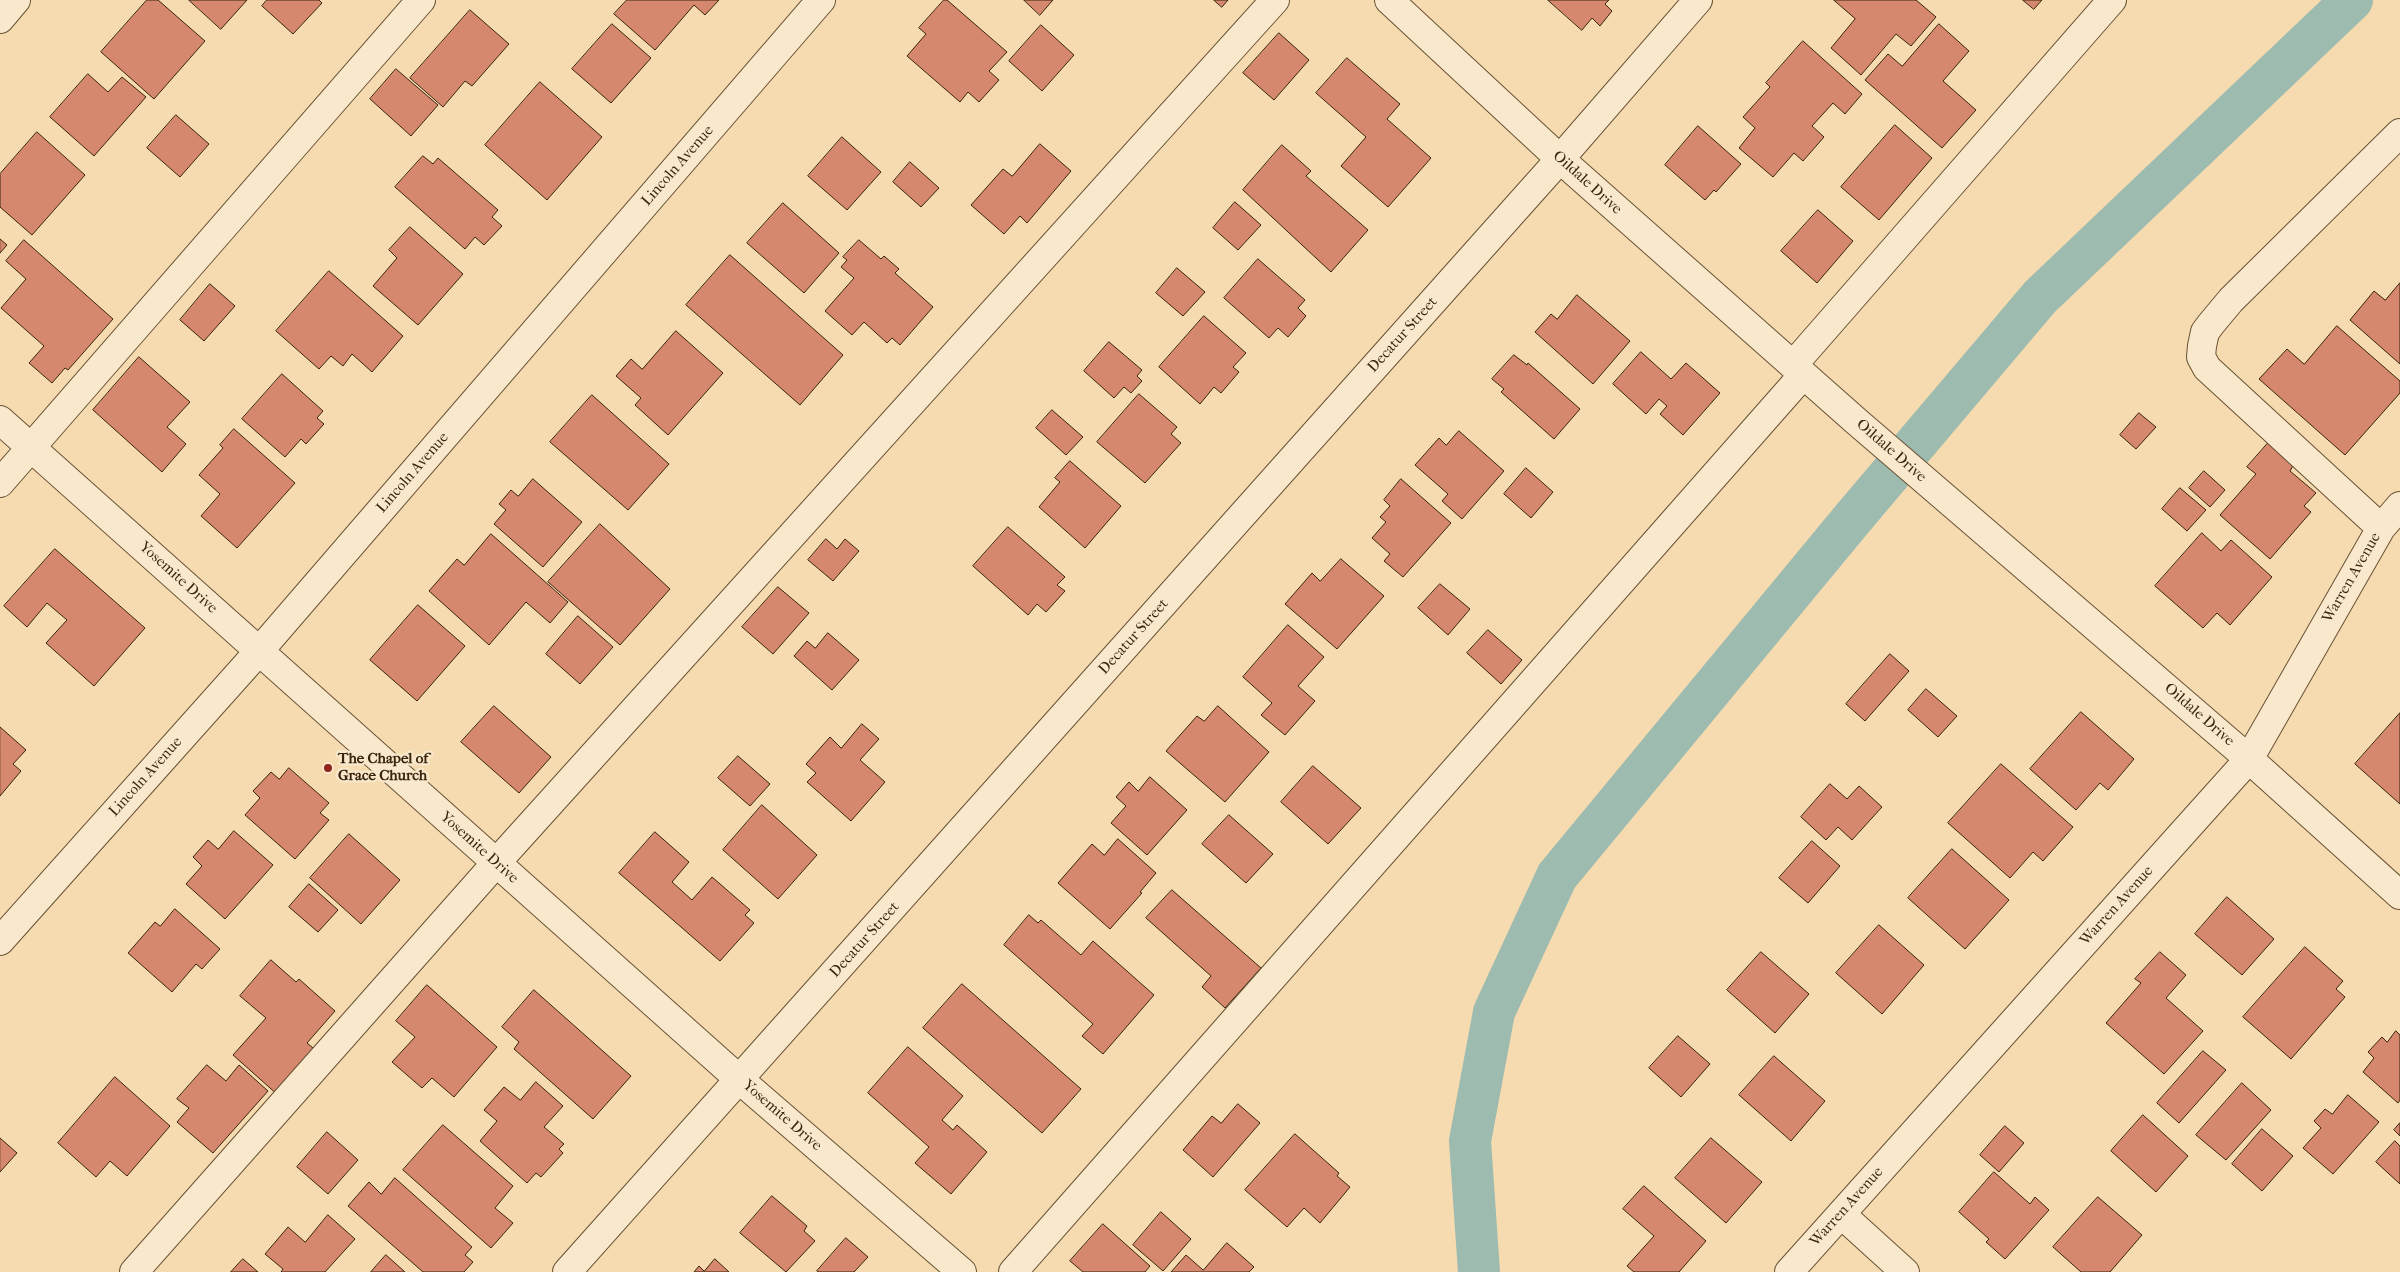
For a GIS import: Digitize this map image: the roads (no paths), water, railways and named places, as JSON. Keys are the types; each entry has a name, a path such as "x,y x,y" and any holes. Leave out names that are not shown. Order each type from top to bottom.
{"street":[{"path":"0,18 16,0"},
{"path":"0,483 421,0"},
{"name":"Lincoln Avenue","path":"0,941 260,650 821,0"},
{"path":"134,1272 496,863 1275,0"},
{"name":"Oildale Drive","path":"1389,0 1560,159 1798,370 2249,759 2400,895"},
{"name":"Decatur Street","path":"567,1272 1560,159 1698,0"},
{"path":"1013,1272 1798,370 2112,0"},
{"path":"2381,528 2207,368 2201,358 2205,332 2231,300 2400,133"},
{"name":"Yosemite Drive","path":"0,420 740,1080 962,1272"},
{"name":"Warren Avenue","path":"1789,1272 2249,759 2381,528 2400,506"},
{"path":"1841,1214 1905,1272"}],"waterway":[{"path":"1479,1272 1470,1141 1494,1012 1557,876 1853,518 2040,297 2352,0"}],"place":[{"name":"The Chapel of Grace Church","path":"328,768"}]}
